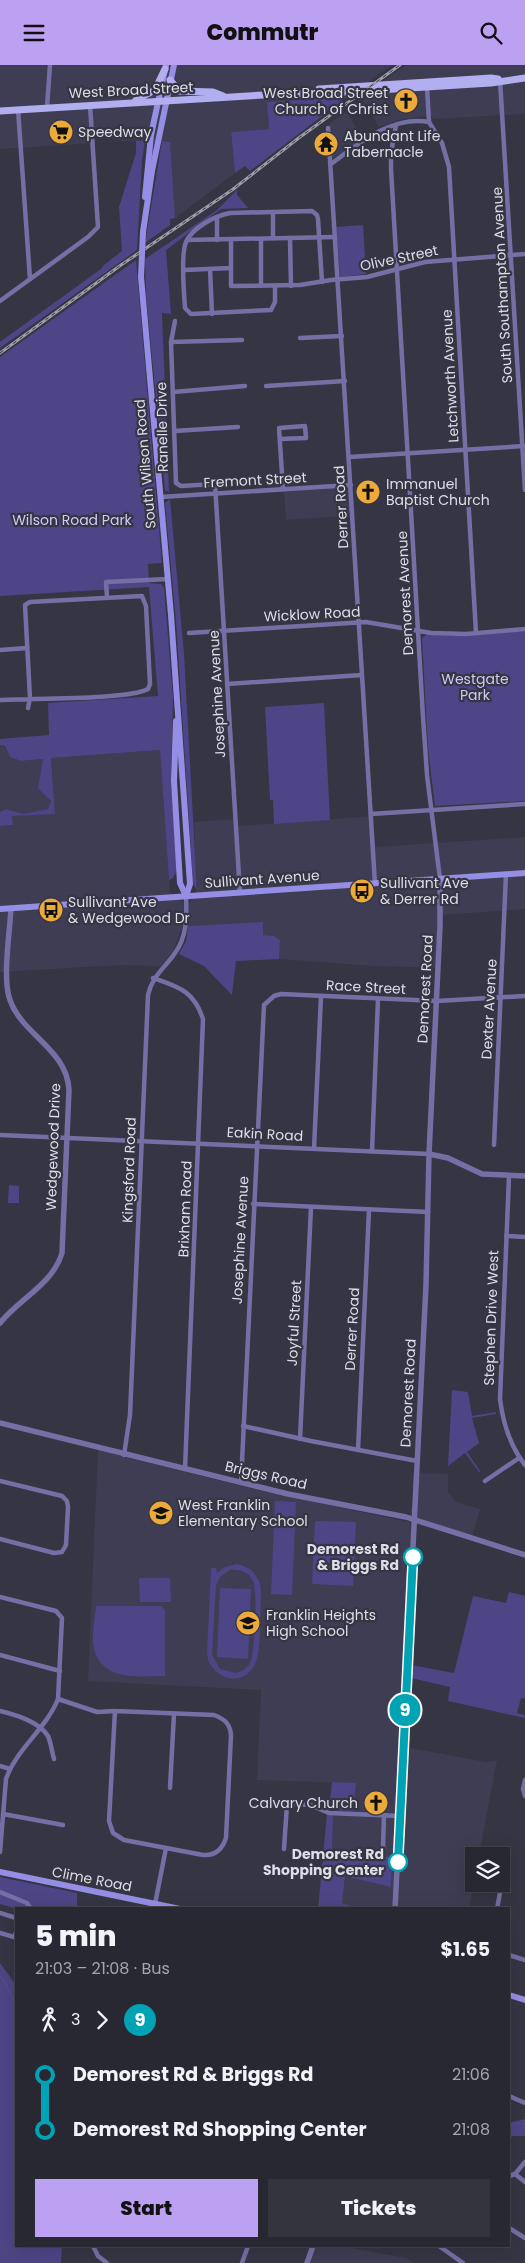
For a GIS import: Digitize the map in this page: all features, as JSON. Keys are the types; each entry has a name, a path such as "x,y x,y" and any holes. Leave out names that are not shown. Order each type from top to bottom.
{"main road":[{"name":"South Wilson Road","path":"144,229 166,100 174,65"},
{"name":"South Wilson Road","path":"166,67 157,101 148,151 141,277 177,700 174,781 180,883 186,897"},
{"path":"129,103 155,90 166,67"},
{"name":"West Broad Street","path":"263,95 275,92 458,80 490,78 500,80"},
{"name":"West Broad Street","path":"0,111 166,100 263,95 284,96 491,83 500,80 525,78"},
{"path":"170,81 179,91 213,92 226,97"},
{"name":"Sullivant Avenue","path":"0,909 525,873"},
{"name":"Clime Road","path":"0,1872 170,1907"},
{"path":"510,1995 525,2000"}],"street":[{"path":"46,107 50,65"},
{"name":"South Southampton Avenue","path":"500,80 524,445 525,490"},
{"path":"331,164 376,133 396,125 416,121 429,122 427,87"},
{"path":"0,301 88,237 98,227 90,105"},
{"path":"18,109 30,279"},
{"name":"Letchworth Avenue","path":"429,122 435,129 448,159 476,633"},
{"name":"Demorest Avenue","path":"396,125 391,163 396,269 418,632 432,809 440,879"},
{"name":"Derrer Road","path":"328,128 375,884"},
{"path":"275,286 275,302 271,310 191,314 185,309 184,270 185,247 188,238 217,217 230,213 309,211 316,213 322,281"},
{"path":"273,212 273,238"},
{"path":"217,217 217,239"},
{"path":"188,238 336,237"},
{"path":"290,238 291,286"},
{"path":"184,270 231,268 231,239"},
{"path":"260,239 261,286"},
{"name":"Olive Street","path":"231,268 232,286 291,286 367,277 425,261 525,254"},
{"path":"210,269 212,314"},
{"name":"Ranelle Drive","path":"175,321 171,342 176,483 181,486 215,484"},
{"path":"300,338 342,336"},
{"path":"171,342 242,340"},
{"path":"266,386 345,381"},
{"path":"173,391 245,385"},
{"path":"280,439 306,438 305,426 279,428 283,489"},
{"path":"174,431 238,427"},
{"path":"349,457 524,445"},
{"path":"216,493 215,484 248,482"},
{"name":"Fremont Street","path":"161,497 351,485"},
{"name":"Josephine Avenue","path":"216,493 240,893"},
{"path":"107,597 106,583 168,579"},
{"path":"0,700 30,698 138,693 148,689 150,684 146,606 142,596 30,601 25,605 30,698 28,708"},
{"name":"Wicklow Road","path":"189,633 359,622 418,632 476,633 525,629"},
{"path":"0,650 27,648"},
{"path":"227,684 362,675"},
{"path":"371,813 525,803"},
{"name":"Dexter Avenue","path":"494,1145 506,875"},
{"name":"Demorest Road","path":"395,1907 415,1520 440,926 440,879"},
{"path":"153,978 176,952 183,937 186,897"},
{"name":"Wedgewood Drive","path":"0,1323 50,1276 60,1260 69,1090 66,1072 56,1056 17,1013 8,995 10,908"},
{"name":"Kingsford Road","path":"124,1455 130,1415 148,1005 150,985 153,978"},
{"name":"Brixham Road","path":"153,978 179,987 192,996 199,1005 203,1019 185,1469"},
{"name":"Race Street","path":"267,1000 282,994 437,1001 525,996"},
{"path":"314,1149 321,996"},
{"path":"372,1151 378,999"},
{"name":"Josephine Avenue","path":"240,1483 262,1010 267,1000"},
{"name":"Eakin Road","path":"0,1135 430,1154 448,1158 482,1173 525,1177"},
{"name":"Stephen Drive West","path":"509,1176 500,1399 503,1421 519,1458 525,1465"},
{"path":"253,1204 428,1212"},
{"name":"Joyful Street","path":"300,1439 312,1207"},
{"name":"Derrer Road","path":"358,1450 369,1210"},
{"path":"506,1236 525,1237"},
{"name":"Briggs Road","path":"0,1423 240,1483 406,1517 525,1555"},
{"path":"243,1425 300,1439 417,1461"},
{"path":"485,1481 519,1458"},
{"path":"0,1481 64,1497 68,1503 66,1547 60,1553 0,1539"},
{"path":"0,1597 49,1609 61,1615 58,1699 54,1709 19,1753 6,1779 0,1852"},
{"path":"0,1655 60,1671"},
{"path":"58,1699 87,1711 115,1711 214,1715 222,1718 227,1723 231,1735 226,1838 219,1851 207,1855 124,1840 112,1833 109,1821 115,1711"},
{"path":"0,1711 22,1717 39,1728 49,1738 54,1759"},
{"path":"170,1788 174,1713"},
{"path":"0,1766 10,1769"},
{"path":"525,1780 523,1789 525,1796"},
{"path":"261,1802 310,1805 329,1813 400,1816"},
{"path":"284,1849 287,1803"},
{"path":"3,1813 63,1825"},
{"path":"384,1815 384,1849"},
{"path":"155,1904 166,1848"},
{"path":"497,1907 500,1892"},
{"path":"0,1893 27,1903 30,1907"},
{"path":"0,1913 15,1918"},
{"path":"0,1933 14,1937 15,1934"},
{"path":"510,1955 525,1960"},
{"path":"510,2096 525,2103"},
{"path":"510,2176 516,2174 525,2162"},
{"path":"516,2174 525,2181"},
{"path":"510,2229 525,2238"},
{"path":"94,2247 98,2256 107,2263"},
{"path":"242,2263 248,2247"},
{"path":"307,2263 312,2247"},
{"path":"439,2247 463,2263"}],"shaded area":[{"path":"0,65 392,65 347,97 268,102 269,129 231,132 235,173 175,218 169,142 123,141 95,136 95,143 0,149"},
{"path":"406,65 525,65 525,114 432,119 432,116 419,117 399,120 379,127 360,97"},
{"path":"346,112 363,138 331,160 329,124"},
{"path":"353,487 355,515 286,520 284,492"},
{"path":"0,745 4,746 10,757 21,761 43,759 38,788 51,801 49,809 23,814 6,809 0,812"},
{"path":"160,750 170,893 184,903 183,925 173,951 161,966 121,965 0,972 0,826 13,825 12,816 55,813 51,758"},
{"path":"373,816 375,847 525,837 525,909 442,915 439,968 375,966 279,959 280,940 274,936 263,935 263,922 188,926 189,904 197,889 194,822 237,819 238,826"},
{"name":"Franklin Heights High School","path":"98,1450 249,1488 408,1522 412,1504 413,1473 448,1474 448,1492 456,1502 480,1509 471,1540 409,1522 411,1528 400,1746 486,1762 497,1760 481,1847 465,1847 465,1892 472,1892 469,1907 348,1907 349,1905 341,1903 345,1876 332,1854 333,1811 353,1811 355,1783 257,1780 261,1690 88,1681"},
{"path":"310,2247 346,2247 406,2258 415,2263 305,2263"}],"green space":[{"path":"347,97 250,171 245,166 235,173 231,132 269,129 267,102"},
{"path":"136,141 145,141 142,160 137,250 0,348 0,342 101,269 122,251 119,207 136,153"},
{"path":"162,141 170,142 175,218 170,219 170,225 145,243"},
{"path":"237,190 237,195 248,208 221,209 166,250 171,314 162,313 169,492 165,490 146,296 145,259 217,210"},
{"path":"363,225 366,274 340,277 336,227"},
{"name":"Wilson Road Park","path":"136,260 162,563 148,564 149,583 161,584 164,588 173,697 171,781 177,870 173,878 169,880 160,750 51,758 55,814 12,816 13,825 0,826 0,812 6,809 23,814 48,809 51,801 38,788 43,759 21,761 10,757 5,746 0,745 0,739 49,735 48,703 158,696 149,587 0,596 0,357"},
{"path":"170,499 184,654 197,890 193,883 176,621 165,503"},
{"name":"Westgate Park","path":"525,631 525,801 435,806 428,748 422,638 426,635 467,636"},
{"path":"324,703 330,820 274,824 273,800 270,800 265,707"},
{"path":"263,922 263,935 274,936 280,940 279,959 236,961 232,995 204,966 179,954 186,941 188,926"},
{"path":"9,1185 19,1186 19,1203 8,1203"},
{"path":"452,1390 468,1392 472,1416 496,1412 496,1414 472,1418 479,1443 467,1452 479,1472 465,1453 448,1466"},
{"path":"275,1501 296,1502 292,1595 271,1594"},
{"path":"315,1521 356,1522 353,1586 312,1584"},
{"path":"237,1564 247,1567 257,1577 261,1591 260,1639 257,1658 250,1672 243,1677 227,1677 219,1674 213,1669 207,1652 211,1568 216,1568 217,1573 225,1567","holes":["230,1570 244,1572 253,1581 256,1608 252,1657 244,1670 235,1673 220,1669 212,1655 216,1586 220,1577"]},
{"path":"139,1578 170,1578 171,1602 140,1602"},
{"path":"220,1588 251,1589 248,1659 217,1657"},
{"path":"509,1592 525,1596 525,1699 521,1698 517,1713 525,1715 525,1718 448,1701 450,1687 411,1678 411,1665 454,1673 473,1596 506,1603"},
{"path":"96,1606 161,1606 165,1610 165,1676 123,1675 105,1667 99,1660 93,1644"},
{"path":"332,1782 356,1783 353,1811 329,1810"},
{"path":"327,1814 333,1815 332,1854 392,1857 391,1887 345,1876 342,1903 349,1905 348,1907 318,1907"},
{"path":"0,1877 77,1893 77,1907 15,1908 0,1904"},
{"path":"0,1963 15,1984 15,2247 62,2247 61,2263 0,2263"},
{"path":"525,2119 525,2136 512,2136 510,2140 510,2123"}],"waterway":[{"path":"0,1976 15,2002"},
{"path":"510,2127 513,2123 525,2124"}],"railway":[{"path":"0,353 121,265 232,190 300,137 400,65"}],"bus line":[{"name":"9","path":"398,1862 413,1557"}],"place":[{"name":"West Broad Street Church of Christ","path":"406,101"},
{"name":"Speedway","path":"61,132"},
{"name":"Abundant Life Tabernacle","path":"326,144"},
{"name":"Immanuel Baptist Church","path":"368,492"},
{"name":"Sullivant Ave & Derrer Rd","path":"362,891"},
{"name":"Sullivant Ave & Wedgewood Dr","path":"51,910"},
{"name":"West Franklin Elementary School","path":"161,1513"},
{"name":"Demorest Rd & Briggs Rd","path":"413,1557"},
{"name":"Franklin Heights High School","path":"248,1623"},
{"name":"Calvary Church","path":"376,1803"},
{"name":"Demorest Rd Shopping Center","path":"398,1862"}]}
